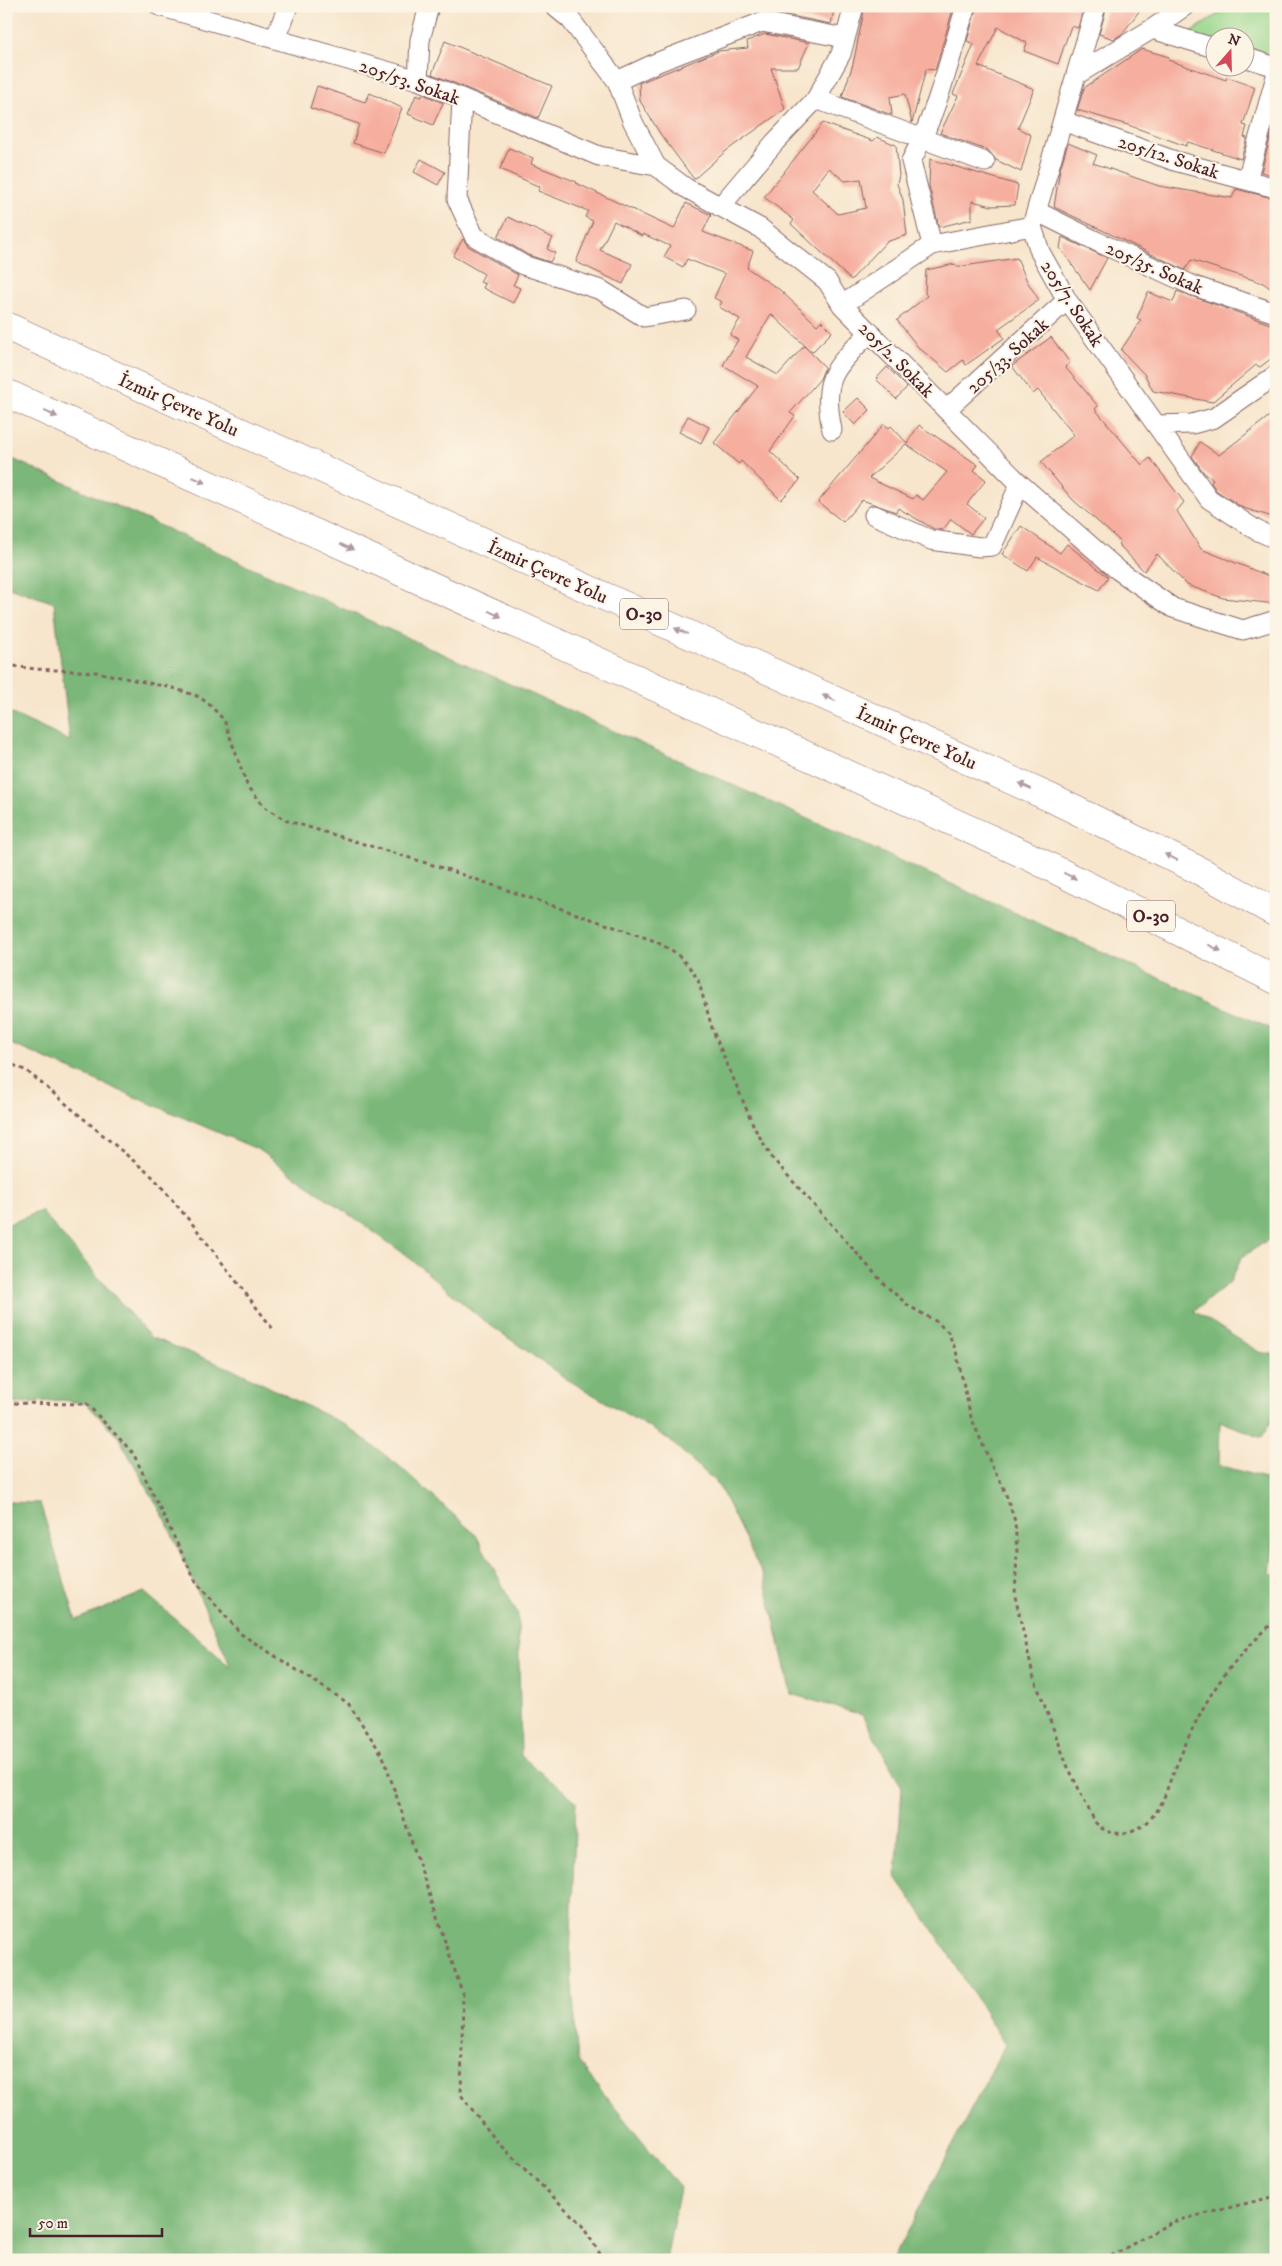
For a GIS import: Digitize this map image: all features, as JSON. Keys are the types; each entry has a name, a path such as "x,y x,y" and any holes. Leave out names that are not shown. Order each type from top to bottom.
{"highway":[{"name":"İzmir Çevre Yolu","path":"6,326 1044,795 1202,872 1276,913"},
{"name":"O-30","path":"6,393 1026,855 1276,980"},
{"path":"1202,872 1276,908"}],"street":[{"name":"205/53. Sokak","path":"159,6 418,80 600,156 656,166"},
{"path":"275,39 288,6"},
{"path":"418,80 420,40 429,6"},
{"path":"554,6 570,19 617,81 633,122 656,166"},
{"path":"720,206 775,142 816,100 841,54 854,6"},
{"path":"932,245 911,161 923,140 966,6"},
{"path":"842,305 932,245 1035,219 1096,6"},
{"path":"1076,75 1152,29 1185,6"},
{"path":"617,81 759,14 845,38"},
{"path":"1152,29 1204,45"},
{"path":"1254,60 1276,67"},
{"path":"1247,180 1276,76"},
{"path":"462,99 457,199 474,236 523,265 601,290 644,317 686,310"},
{"path":"816,100 985,162"},
{"name":"205/12. Sokak","path":"1063,121 1175,161 1276,188"},
{"name":"205/2. Sokak","path":"656,166 686,188 760,228 827,281 842,305 1020,484 1118,570 1173,608 1243,630 1276,620"},
{"name":"205/7. Sokak","path":"1035,219 1040,252 1067,300 1209,499 1256,530 1276,539"},
{"name":"205/35. Sokak","path":"1035,219 1096,241 1194,286 1276,313"},
{"name":"205/33. Sokak","path":"947,409 1067,300"},
{"path":"832,430 827,405 836,369 870,332"},
{"path":"1157,425 1192,424 1214,418 1276,375"},
{"path":"874,515 931,540 980,547 992,546 1020,484"}],"path":[{"path":"6,665 36,669 96,672 173,688 197,696 208,703 224,720 241,772 255,797 265,807 285,820 446,869 655,941 671,950 684,961 698,980 721,1048 755,1128 773,1159 885,1285 909,1306 937,1322 948,1332 956,1352 971,1417 994,1471 1003,1486 1015,1521 1018,1552 1015,1596 1032,1675 1067,1765 1095,1822 1100,1828 1112,1834 1129,1832 1145,1823 1157,1811 1195,1724 1209,1698 1253,1642 1276,1620"},
{"path":"6,1062 27,1071 154,1178 274,1329"},
{"path":"6,1403 87,1404 133,1453 196,1582 241,1634 348,1703 383,1756 463,1995 461,2096 498,2143 581,2224 604,2260"},
{"path":"1104,2260 1172,2222 1276,2196"}],"green space":[{"path":"1230,6 1276,6 1276,43 1271,61 1254,56 1254,28 1204,28 1204,40 1187,35"},
{"path":"6,456 1276,1031 1276,1235 1242,1257 1230,1282 1194,1311 1259,1352 1276,1355 1276,1412 1262,1438 1220,1421 1219,1465 1271,1480 1276,1479 1276,1521 1270,1574 1276,1575 1276,2260 892,2260 1005,2045 938,1937 896,1877 902,1787 862,1715 791,1694 764,1577 718,1484 667,1438 565,1378 483,1320 406,1255 257,1149 6,1042 6,711 70,741 54,603 6,586"},
{"path":"41,1211 150,1337 237,1371 347,1426 398,1465 476,1535 518,1615 521,1756 576,1801 570,1960 578,2062 680,2188 666,2260 6,2260 6,1502 40,1503 76,1620 144,1592 231,1667 166,1521 119,1438 87,1404 62,1400 6,1404 6,1225"}],"building":[{"path":"764,6 835,6 831,24 766,11"},
{"path":"865,6 954,6 935,70 926,69 912,123 905,94 890,97 892,115 842,97 853,64"},
{"path":"977,6 1084,6 1078,28 1071,26 1058,64 1024,51 1027,43 998,27 978,66 1034,89 1018,128 1031,135 1021,172 996,160 989,151 940,133 958,96 953,94 974,44 967,41"},
{"path":"1107,6 1143,6 1122,34 1114,39 1099,34"},
{"path":"765,34 809,43 798,68 771,68 785,109 726,151 694,179 661,135 640,101 639,83 719,51 748,48 747,41"},
{"path":"445,41 552,86 538,118 432,74"},
{"path":"1142,49 1169,57 1168,60 1204,72 1204,78 1226,80 1230,78 1255,87 1243,125 1247,126 1244,137 1247,138 1241,159 1188,142 1186,146 1128,125 1077,110 1084,88"},
{"path":"317,86 365,102 370,93 402,108 384,153 353,143 359,124 310,108"},
{"path":"423,94 443,103 433,125 408,114 416,95 422,97"},
{"path":"823,123 873,141 877,137 896,145 899,175 897,184 903,200 907,235 886,242 851,280 791,224 794,220 764,197","holes":["829,168 845,181 861,179 866,208 838,214 812,190"]},
{"path":"1272,131 1276,131 1276,176 1261,172"},
{"path":"1068,143 1097,155 1093,163 1159,186 1232,198 1236,189 1276,199 1276,292 1263,283 1191,260 1185,270 1054,207 1060,169"},
{"path":"509,148 533,158 531,164 577,182 674,229 686,203 711,215 703,232 753,251 747,268 780,290 817,325 821,321 832,332 812,352 771,314 746,357 778,375 804,346 825,367 820,379 790,413 795,416 770,451 800,480 781,500 741,461 739,464 714,443 758,386 723,365 738,340 730,335 740,319 719,307 722,302 714,298 725,274 687,259 683,267 664,257 670,246 643,234 642,236 614,221 600,250 632,264 623,284 576,262 593,221 585,217 588,211 538,191 540,187 500,169"},
{"path":"421,159 445,172 438,185 414,172"},
{"path":"930,159 1018,185 1015,205 992,206 972,201 972,219 939,227 929,186"},
{"path":"508,217 553,238 547,249 555,253 550,262 528,255 498,237"},
{"path":"1062,237 1107,258 1090,290 1060,248"},
{"path":"463,239 468,246 518,275 513,285 520,288 513,303 483,288 485,284 480,282 484,274 453,256"},
{"path":"1017,258 1027,281 1039,300 998,329 1004,338 966,365 963,360 948,372 918,347 897,320 927,296 925,293 926,270 955,264 957,267"},
{"path":"1177,291 1276,326 1276,355 1260,367 1256,365 1212,402 1153,391 1145,375 1121,350 1141,320 1137,318 1148,292 1173,302"},
{"path":"1051,337 1070,363 1065,367 1098,406 1095,409 1142,465 1150,458 1184,502 1177,511 1201,549 1276,579 1276,604 1223,598 1187,585 1157,554 1144,571 1118,544 1121,542 1072,499 1041,462 1074,435 1038,390 1033,394 1012,366"},
{"path":"887,367 907,387 896,399 876,379"},
{"path":"858,398 870,410 855,425 843,412"},
{"path":"1276,411 1276,518 1243,508 1217,491 1211,483 1213,479 1204,473 1192,456 1200,442 1219,455"},
{"path":"688,416 709,427 701,443 679,432"},
{"path":"884,424 889,428 891,426 907,443 919,425 978,465 974,470 986,480 967,504 984,518 971,534 951,519 943,530 934,529 898,508 896,512 862,500 843,522 818,502","holes":["906,444 947,472 923,500 916,495 913,499 869,478"]},
{"path":"1021,526 1060,553 1067,544 1108,577 1099,590 1037,557 1028,571 1002,554"}]}
